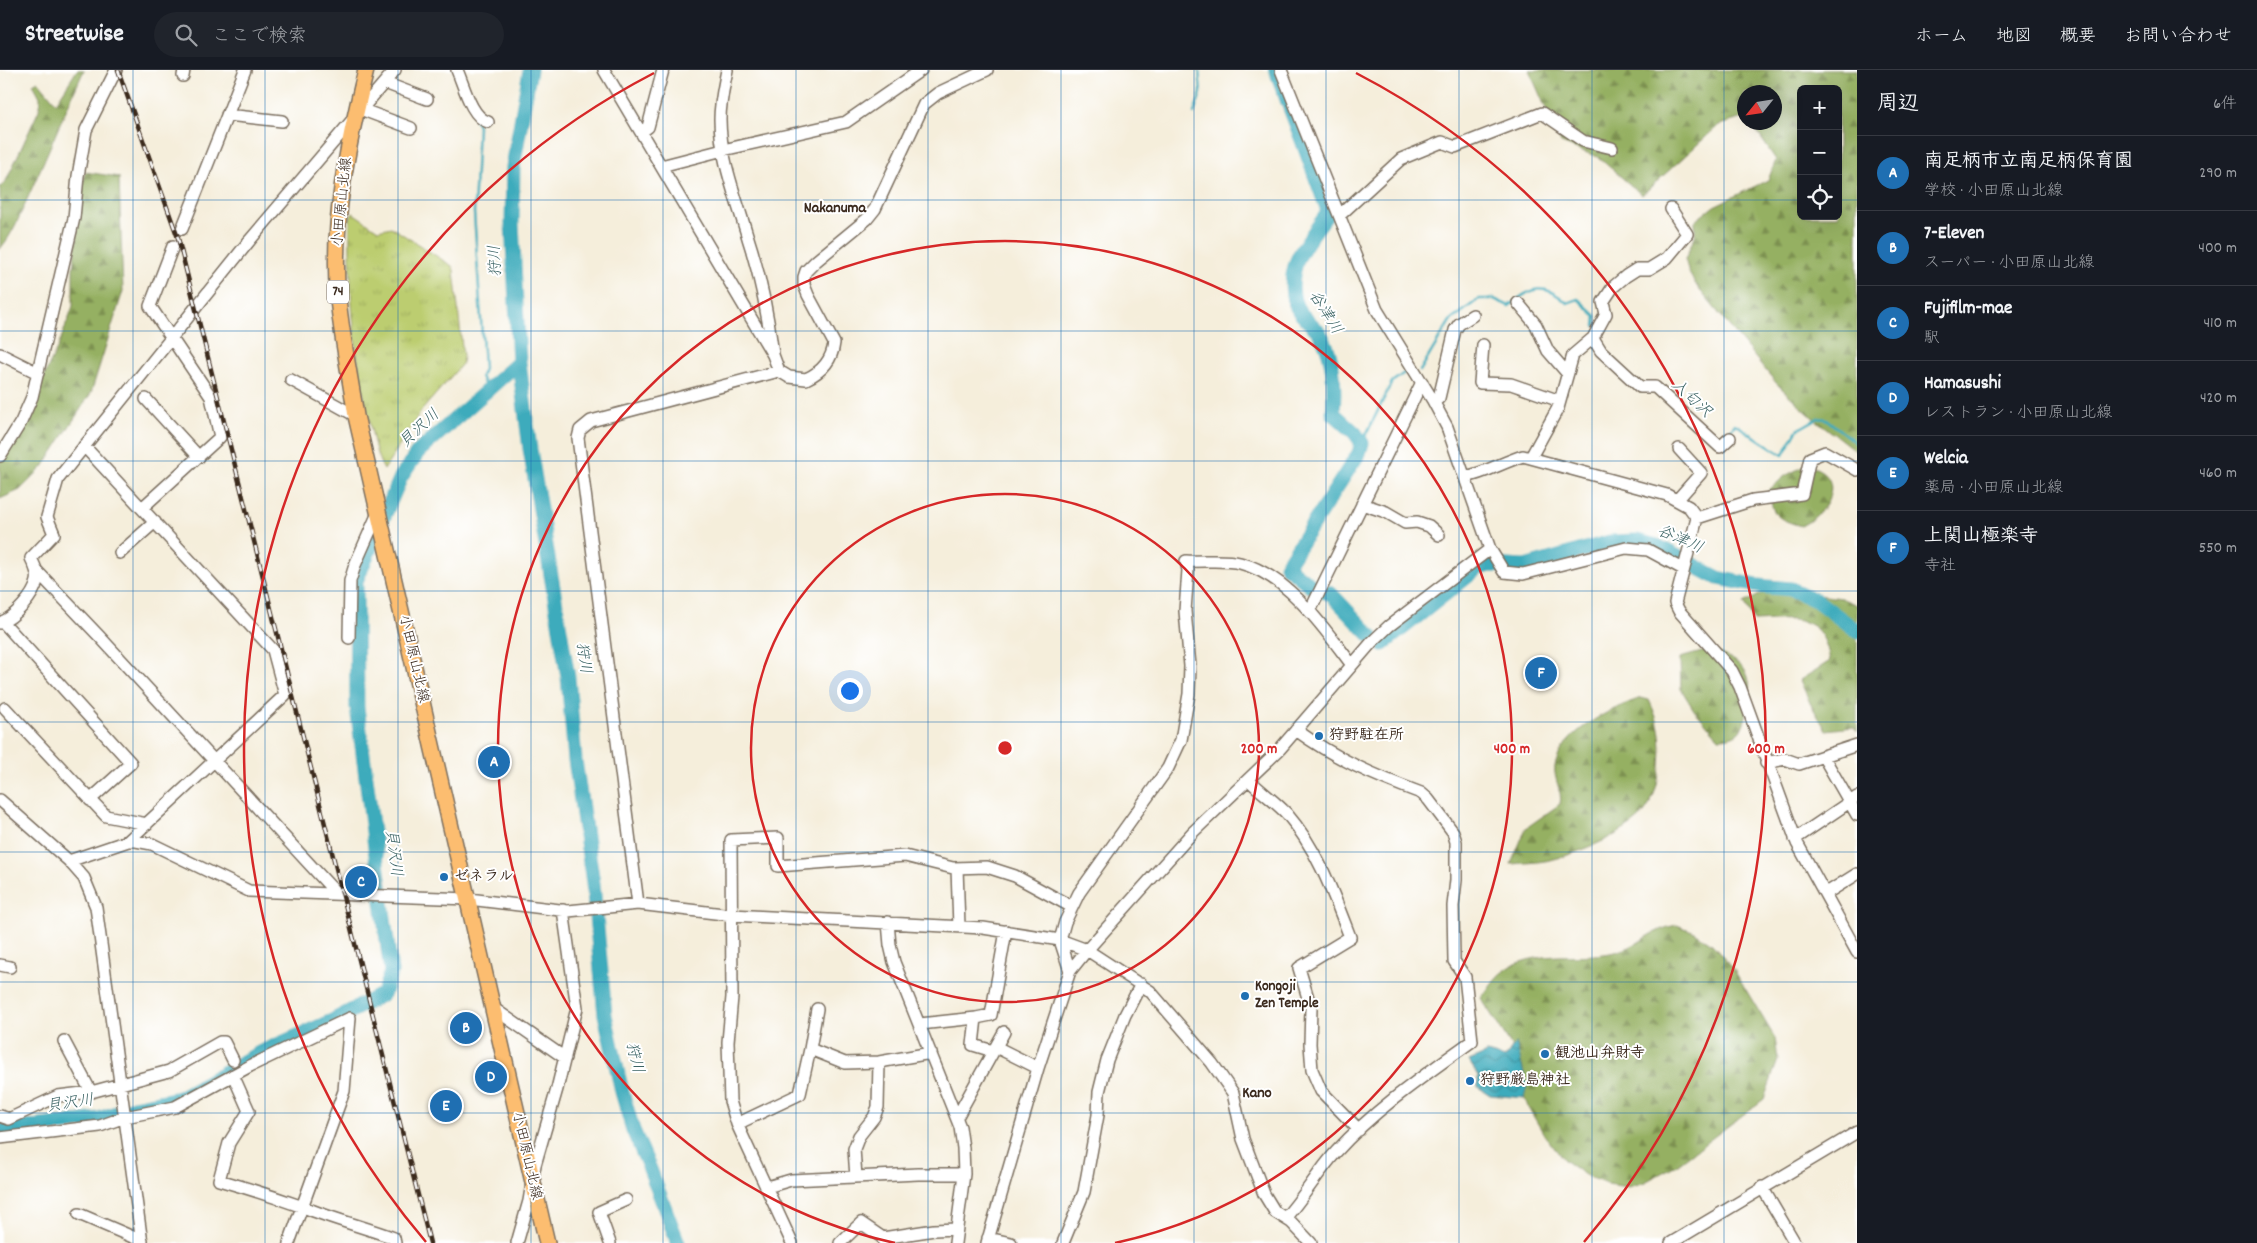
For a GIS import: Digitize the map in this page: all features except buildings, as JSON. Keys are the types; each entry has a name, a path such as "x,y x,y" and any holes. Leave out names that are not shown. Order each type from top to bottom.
{"main road":[{"name":"小田原山北線","path":"366,70 339,211 337,258 338,299 356,416 547,1243"}],"street":[{"path":"0,456 21,422 32,397 74,218 78,176 86,130 116,70"},
{"path":"182,229 245,70"},
{"path":"337,894 37,571 31,558 54,534 47,516 58,480 250,240 341,132 358,116 395,70"},
{"path":"456,70 475,111 482,120 488,122"},
{"path":"604,70 773,355 779,371 789,377 806,379 825,366 833,353 834,343 804,285 806,271 867,219 876,209 924,104 938,93 987,70"},
{"path":"640,132 648,127 663,70"},
{"path":"727,70 721,100 720,120 723,150 749,240 770,332 773,355"},
{"path":"661,166 846,122 921,70"},
{"path":"1281,70 1377,310 1447,426 1490,550 1504,572 1523,574 1626,548 1648,550 1683,569"},
{"path":"385,83 427,99"},
{"path":"227,114 282,121"},
{"path":"1340,215 1401,159 1442,142 1455,147 1542,114 1583,141 1612,148"},
{"path":"358,116 411,128"},
{"path":"1531,457 1558,408 1566,373 1573,355 1593,338 1606,314 1604,302 1614,287 1637,269 1649,269 1667,258 1688,234 1671,210"},
{"path":"142,508 220,437 211,397 150,306 174,246"},
{"path":"1518,303 1536,325 1548,350 1566,373"},
{"path":"1434,402 1439,398 1455,330 1459,324 1473,315"},
{"path":"1593,338 1601,351 1640,387 1655,386 1720,447 1730,438"},
{"path":"1483,345 1480,383 1511,384 1560,400"},
{"path":"0,354 38,373"},
{"path":"635,904 578,434 582,426 591,421 779,371"},
{"path":"291,380 356,416"},
{"path":"1310,611 1422,382"},
{"path":"146,399 199,457"},
{"path":"84,446 273,650 285,695 128,841"},
{"path":"1678,499 1701,473 1679,449"},
{"path":"1697,518 1753,500 1802,494 1810,458 1825,452 1857,470"},
{"path":"1465,477 1483,474 1502,462 1523,456 1531,457 1678,499 1689,507 1697,518"},
{"path":"1362,504 1386,512 1404,523 1417,522 1429,526 1439,535"},
{"path":"349,638 350,581 358,557 378,513"},
{"path":"1697,518 1675,603 1678,611 1732,672 1740,687 1795,839 1855,945"},
{"path":"120,553 155,522"},
{"path":"1011,1243 987,1241 1038,1068 1070,972 1087,950 1193,832 1249,780 1296,730 1352,665 1390,626 1490,550"},
{"path":"1070,972 1060,940 1072,907 1079,893 1168,768 1186,720 1190,666 1185,611 1188,570 1186,561 1239,562 1268,575 1310,611 1352,665"},
{"path":"37,571 37,582 30,596 2,623 132,762 90,800"},
{"path":"5,708 106,816 147,824"},
{"path":"1285,1218 1302,1200 1318,1172 1359,1130 1411,1085 1472,1041 1464,976 1454,961 1452,906 1456,880 1456,842 1453,832 1428,798 1421,793 1364,771 1312,742 1296,730"},
{"path":"1766,763 1784,759 1798,764 1857,745"},
{"path":"1823,756 1853,799 1857,815"},
{"path":"1249,780 1286,813 1310,845 1321,864 1350,937 1299,968 1311,1008 1310,1044 1312,1070 1321,1091 1359,1130"},
{"path":"1795,839 1853,799"},
{"path":"0,800 69,862 88,883 99,918 142,1242"},
{"path":"792,1243 737,1124 730,1101 728,1042 732,998 731,840 778,838 778,866 905,856 957,868 987,867 1015,876 1072,907"},
{"path":"69,862 128,841 142,841 152,844 249,891 469,900 566,910 635,904 732,915 959,927 1060,940 1087,950 1150,991 1212,1064 1233,1093 1239,1124 1254,1171 1275,1212 1285,1218 1311,1243"},
{"path":"957,868 959,927"},
{"path":"1826,894 1857,874"},
{"path":"517,1243 577,1008 566,910"},
{"path":"888,922 894,962 957,1117 964,1148 964,1174 954,1243"},
{"path":"920,1024 991,1015 1006,932"},
{"path":"1063,1243 1084,1192 1098,1115 1099,1092 1107,1060 1125,1015 1141,984"},
{"path":"493,1008 564,1058"},
{"path":"737,1124 800,1094 817,1009"},
{"path":"233,1060 224,1042 220,1042 169,1071 91,1092 58,1096 6,1119 5,1137 100,1126 125,1117 175,1107 233,1075 350,1018 344,1091 288,1243"},
{"path":"976,1018 973,1045 995,1049 1038,1068"},
{"path":"957,1117 1004,1032"},
{"path":"64,1042 91,1092"},
{"path":"810,1049 845,1063 879,1062 931,1053"},
{"path":"856,1177 854,1149 859,1136 874,1116 878,1107 879,1062"},
{"path":"233,1075 249,1111 229,1143 218,1180 265,1192 302,1207 394,1238 395,1243"},
{"path":"1671,1243 1857,1132"},
{"path":"767,1188 791,1180 918,1174 964,1174"},
{"path":"1762,1187 1795,1243"},
{"path":"610,1243 599,1212 626,1200"},
{"path":"78,1214 142,1242"},
{"path":"840,1243 861,1223 884,1241 923,1237 956,1229"}],"green space":[{"path":"77,70 84,70 20,216 0,249 0,187 5,183 39,110 40,97 33,84 38,81 56,103"},
{"path":"1529,70 1857,70 1857,452 1812,417 1777,384 1698,288 1689,273 1685,259 1695,236 1695,221 1714,206 1768,180 1776,160 1756,130 1782,130 1782,85 1737,85 1737,120 1719,125 1642,195 1598,157 1561,143"},
{"path":"85,172 119,177 123,291 91,393 43,467 20,490 0,499 0,444 25,428 40,384 58,347 73,306 73,268"},
{"path":"353,213 378,230 391,227 452,266 454,270 463,356 462,364 422,410 384,470 378,458 373,439 359,369 350,269 350,218"},
{"path":"1806,465 1819,470 1827,476 1831,485 1830,494 1820,512 1801,526 1786,521 1777,515 1772,506 1769,490 1785,476"},
{"path":"1788,591 1841,598 1857,605 1857,732 1854,727 1826,730 1810,703 1800,680 1830,661 1826,645 1813,626 1793,620 1754,621 1744,603 1763,593"},
{"path":"1709,650 1736,662 1743,668 1749,681 1750,690 1746,717 1740,731 1730,737 1719,738 1694,710 1681,689 1680,658"},
{"path":"1641,698 1649,700 1653,709 1660,733 1661,749 1657,785 1644,813 1625,829 1583,850 1556,859 1511,864 1526,828 1560,804 1561,799 1555,776 1555,766 1560,753 1568,742 1578,732 1603,715"},
{"path":"1677,925 1695,932 1712,944 1731,965 1775,1038 1778,1060 1764,1099 1678,1164 1645,1182 1629,1187 1606,1184 1585,1175 1564,1160 1545,1136 1528,1107 1520,1085 1513,1049 1481,998 1497,976 1513,965 1543,957 1607,954 1622,950 1654,933"}],"water":[{"path":"1516,1042 1527,1086 1524,1098 1490,1095 1478,1087 1478,1076 1469,1061 1487,1053 1505,1058"}],"waterway":[{"name":"狩川","path":"530,70 513,167 512,223 519,362 530,449 568,677 575,760 593,883 605,1015 622,1092 633,1130 678,1243"},
{"path":"1194,113 1201,93 1199,70"},
{"name":"谷津川","path":"1276,70 1327,208 1327,214 1306,244 1296,263 1292,281 1294,300 1299,311 1320,333 1326,346 1332,365 1333,413 1355,433 1362,443 1359,453 1286,566 1314,588 1331,594 1371,636"},
{"path":"475,118 478,126 474,212 484,369 481,376 487,391"},
{"name":"入匂沢","path":"1420,371 1450,321 1479,299 1494,299 1509,306 1531,291 1544,290 1559,296 1567,303 1578,299 1596,316 1595,326"},
{"name":"貝沢川","path":"0,1131 99,1119 133,1107 179,1098 261,1052 334,1020 383,994 391,972 357,707 356,581 401,477 418,452 519,362"},
{"name":"入匂沢","path":"1362,443 1392,382 1404,373 1412,372"},
{"name":"入匂沢","path":"1727,435 1735,424 1783,455 1797,430 1818,418 1826,419 1857,444"},
{"name":"谷津川","path":"1383,644 1478,568 1491,565 1525,567 1610,542 1637,541 1657,546 1718,578 1758,586 1791,589 1817,601 1857,631"}],"railway":[{"path":"118,70 178,238 430,1243"}],"place":[{"name":"上関山極楽寺","path":"1541,673"},
{"name":"狩野駐在所","path":"1319,736"},
{"name":"南足柄市立南足柄保育園","path":"494,762"},
{"name":"ゼネラル","path":"444,877"},
{"name":"Fujifilm-mae","path":"361,882"},
{"name":"Kongoji Zen Temple","path":"1245,996"},
{"name":"7-Eleven","path":"466,1028"},
{"name":"観池山弁財寺","path":"1545,1054"},
{"name":"Hamasushi","path":"491,1077"},
{"name":"狩野厳島神社","path":"1470,1081"},
{"name":"Welcia","path":"446,1106"}],"district":[{"name":"Nakanuma","path":"835,208"},
{"name":"Kano","path":"1257,1093"}]}
